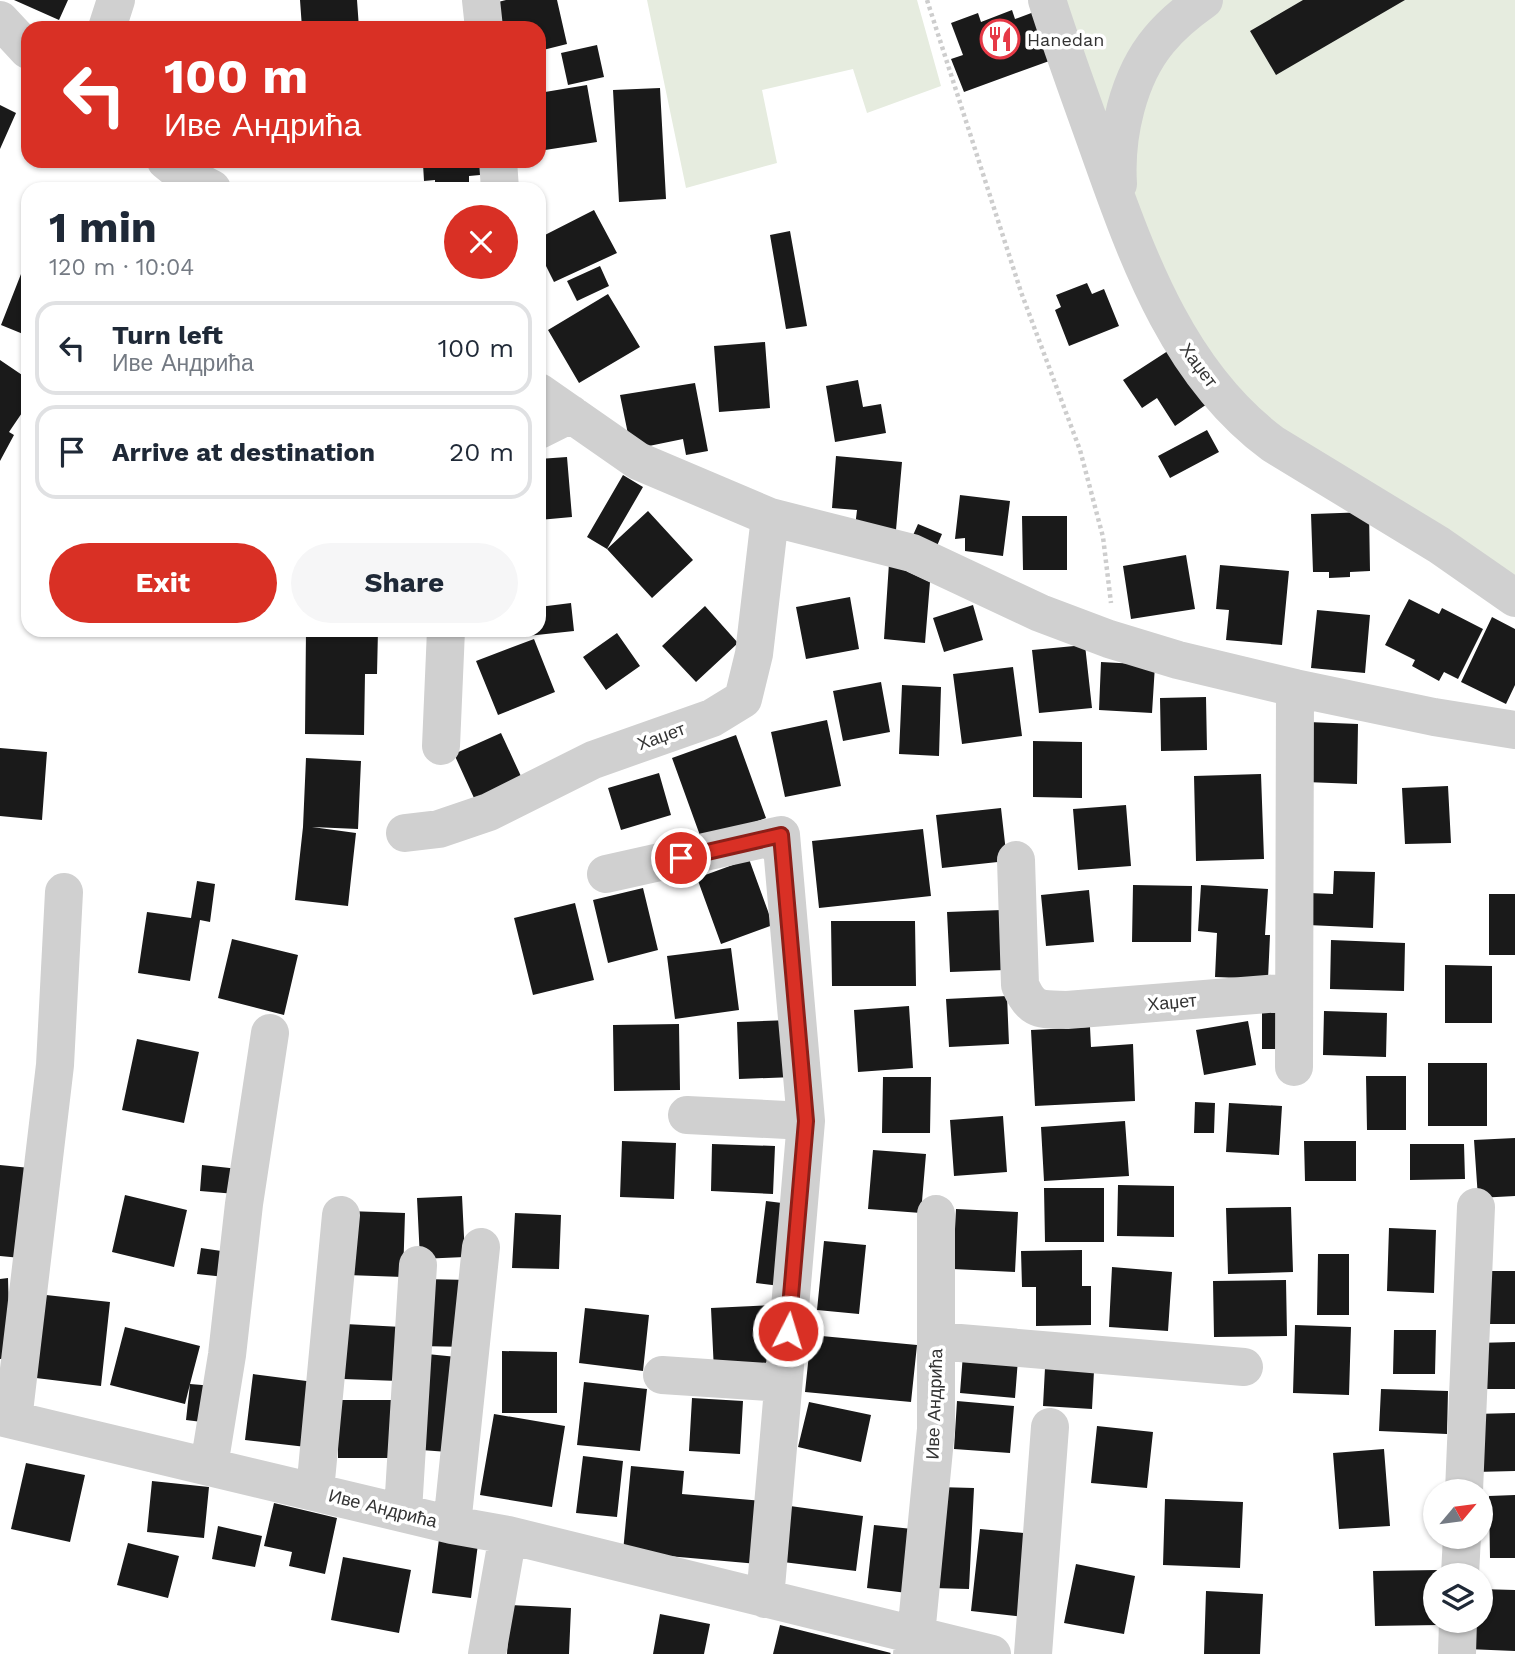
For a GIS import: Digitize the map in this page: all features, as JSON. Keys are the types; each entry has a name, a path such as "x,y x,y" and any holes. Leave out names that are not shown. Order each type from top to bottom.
{"street":[{"path":"109,21 116,0"},
{"path":"481,0 483,21"},
{"name":"Хаџет","path":"1047,0 1119,207 1168,320 1205,377 1253,429 1273,444 1440,545 1515,598"},
{"path":"1119,207 1119,142 1130,93 1141,68 1158,41 1185,13 1204,0"},
{"path":"0,20 21,42"},
{"path":"546,405 555,422 638,461 770,517 912,553 1040,613 1109,639 1178,660 1295,688 1434,717 1515,730"},
{"name":"Хаџет","path":"405,833 439,829 489,812 593,760 712,718 743,699 754,654 770,517"},
{"path":"442,746 446,637"},
{"path":"1294,1067 1295,688"},
{"path":"606,874 781,835 806,1121 765,1599"},
{"name":"Хаџет","path":"1016,860 1020,985 1028,1001 1042,1009 1067,1010 1293,992"},
{"path":"6,1418 55,1065 64,892"},
{"path":"209,1466 227,1355 244,1204 270,1034"},
{"path":"687,1115 806,1121"},
{"path":"1465,1479 1476,1207"},
{"name":"Иве Андрића","path":"914,1645 936,1429 936,1214"},
{"path":"315,1492 341,1215"},
{"path":"452,1525 481,1247"},
{"path":"403,1511 418,1265"},
{"path":"936,1341 1244,1367"},
{"path":"662,1375 783,1383"},
{"name":"Иве Андрића","path":"6,1418 403,1511 452,1525 508,1535 765,1599 914,1645 992,1654"},
{"path":"1033,1654 1050,1427"},
{"path":"487,1654 508,1535"},
{"path":"1457,1654 1458,1633"}],"path":[{"path":"928,0 1021,292 1080,450 1103,537 1111,602 1109,639"}],"shaded area":[{"path":"647,0 917,0 941,86 867,113 853,69 762,90 777,163 686,188"},
{"path":"1045,0 1515,0 1515,598 1205,377"}],"building":[{"path":"14,0 68,0 59,20"},
{"path":"300,0 357,0 358,21 302,21"},
{"path":"506,0 557,0 567,44 546,49 546,21 498,21 494,3"},
{"path":"1303,0 1405,0 1276,75 1250,31"},
{"name":"Hanedan","path":"1012,10 1015,19 1034,12 1052,60 964,92 951,59 963,55 951,23 978,13 981,22"},
{"path":"597,45 604,77 568,85 561,53"},
{"path":"587,85 597,142 546,150 546,92"},
{"path":"660,88 666,199 619,202 613,90"},
{"path":"0,105 16,113 0,149"},
{"path":"423,168 480,168 480,175 469,176 469,182 424,181"},
{"path":"594,210 617,253 554,282 546,266 546,234"},
{"path":"790,231 807,326 786,329 770,235"},
{"path":"600,266 609,286 577,301 567,281"},
{"path":"21,274 21,333 1,325"},
{"path":"1087,283 1092,294 1104,289 1119,326 1069,346 1055,310 1061,307 1056,295"},
{"path":"608,294 640,347 579,383 548,330"},
{"path":"765,342 770,408 719,412 714,346"},
{"path":"1174,347 1210,402 1175,426 1157,398 1142,408 1123,380"},
{"path":"0,360 21,374 21,414 9,432 14,435 0,461"},
{"path":"858,380 863,407 881,404 886,433 835,442 826,386"},
{"path":"695,383 708,451 686,455 683,439 644,447 628,434 620,395"},
{"path":"1207,430 1219,452 1170,478 1158,456"},
{"path":"836,456 902,462 896,530 855,527 857,510 832,508"},
{"path":"567,457 572,517 546,519 546,458"},
{"path":"623,475 643,487 607,549 587,537"},
{"path":"960,495 1010,501 1003,556 965,551 965,538 955,539"},
{"path":"648,511 693,560 652,598 607,549"},
{"path":"1369,512 1370,571 1350,572 1350,577 1329,578 1329,572 1313,572 1311,514"},
{"path":"1022,516 1067,516 1067,570 1023,570"},
{"path":"918,524 942,534 934,553 910,542"},
{"path":"1186,555 1195,609 1131,619 1123,566"},
{"path":"889,563 930,582 925,643 884,639"},
{"path":"1220,565 1289,571 1282,645 1226,640 1229,610 1216,609"},
{"path":"850,597 859,649 806,659 796,607"},
{"path":"1409,599 1439,614 1442,608 1483,629 1458,679 1444,672 1439,681 1412,666 1415,660 1385,645"},
{"path":"571,603 574,631 546,634 546,606"},
{"path":"973,605 983,640 944,652 933,618"},
{"path":"705,606 738,643 696,682 662,646"},
{"path":"1317,610 1370,615 1365,673 1311,668"},
{"path":"1492,617 1515,629 1515,685 1506,704 1461,682"},
{"path":"617,633 640,666 606,690 583,657"},
{"path":"306,637 378,637 377,674 365,674 364,735 305,734"},
{"path":"534,639 555,692 498,715 476,661"},
{"path":"1085,645 1092,708 1039,713 1032,650"},
{"path":"1101,662 1155,665 1152,713 1099,710"},
{"path":"1013,667 1022,736 962,744 953,674"},
{"path":"881,682 890,732 843,741 833,691"},
{"path":"902,685 941,687 939,756 899,754"},
{"path":"1206,697 1207,750 1161,751 1160,698"},
{"path":"827,720 841,786 785,797 771,732"},
{"path":"1308,722 1358,724 1357,784 1306,782"},
{"path":"501,733 526,787 479,809 454,754"},
{"path":"736,735 766,818 702,841 672,758"},
{"path":"1033,741 1082,742 1082,798 1033,797"},
{"path":"0,748 47,752 42,820 0,816"},
{"path":"306,758 361,761 358,829 312,827 356,833 348,906 295,900 303,827"},
{"path":"659,773 671,815 621,830 608,788"},
{"path":"1261,774 1264,859 1196,861 1194,776"},
{"path":"1448,786 1451,843 1405,844 1402,788"},
{"path":"1126,805 1131,866 1078,870 1073,809"},
{"path":"1001,808 1007,861 942,868 936,815"},
{"path":"923,829 931,896 819,908 812,841"},
{"path":"749,859 773,925 721,944 697,878"},
{"path":"1334,871 1375,872 1373,928 1308,925 1309,893 1333,894"},
{"path":"197,881 215,884 210,922 200,920 190,981 138,973 147,912 191,918"},
{"path":"1133,885 1192,886 1191,942 1132,942"},
{"path":"1201,885 1268,889 1265,935 1270,935 1268,979 1215,977 1217,933 1198,931"},
{"path":"643,888 658,950 608,963 593,900"},
{"path":"1089,890 1094,942 1046,946 1041,895"},
{"path":"1489,894 1515,894 1515,955 1489,955"},
{"path":"575,903 594,980 533,995 514,918"},
{"path":"1002,910 1005,970 950,972 947,912"},
{"path":"831,921 915,921 916,986 832,986"},
{"path":"232,939 298,955 284,1015 218,998"},
{"path":"1331,940 1405,943 1404,991 1330,989"},
{"path":"731,948 739,1010 675,1019 667,956"},
{"path":"1445,965 1492,966 1492,1023 1445,1023"},
{"path":"1007,996 1009,1044 949,1047 946,999"},
{"path":"909,1006 913,1068 858,1072 854,1010"},
{"path":"1262,1011 1282,1011 1282,1049 1262,1049"},
{"path":"1324,1011 1387,1013 1386,1057 1323,1055"},
{"path":"791,1020 794,1077 739,1079 737,1022"},
{"path":"1248,1021 1256,1065 1204,1075 1196,1030"},
{"path":"679,1024 680,1090 614,1091 613,1025"},
{"path":"1090,1027 1091,1047 1133,1044 1135,1101 1035,1106 1031,1030"},
{"path":"137,1039 199,1052 184,1123 122,1110"},
{"path":"1428,1063 1487,1063 1487,1126 1428,1126"},
{"path":"1366,1076 1406,1076 1406,1130 1367,1130"},
{"path":"883,1077 931,1077 930,1133 882,1133"},
{"path":"1195,1102 1215,1103 1214,1133 1194,1133"},
{"path":"1229,1103 1282,1106 1279,1155 1226,1152"},
{"path":"1003,1116 1007,1172 954,1176 950,1120"},
{"path":"1125,1121 1129,1176 1044,1181 1041,1127"},
{"path":"1515,1138 1515,1196 1478,1198 1474,1140"},
{"path":"622,1141 676,1143 674,1199 620,1197"},
{"path":"1304,1141 1356,1141 1356,1181 1305,1181"},
{"path":"712,1144 775,1146 773,1194 711,1191"},
{"path":"1410,1144 1464,1144 1465,1179 1410,1180"},
{"path":"873,1150 926,1154 921,1213 868,1209"},
{"path":"0,1165 30,1168 21,1258 0,1256"},
{"path":"202,1165 239,1169 236,1194 200,1191"},
{"path":"1118,1185 1174,1186 1174,1237 1117,1236"},
{"path":"1044,1188 1104,1188 1104,1242 1045,1242"},
{"path":"125,1195 187,1210 174,1267 112,1252"},
{"path":"462,1196 465,1257 420,1259 417,1198"},
{"path":"766,1201 798,1205 788,1287 756,1283"},
{"path":"1291,1207 1293,1272 1228,1274 1226,1208"},
{"path":"956,1209 1018,1212 1015,1272 953,1269"},
{"path":"348,1211 405,1213 403,1277 347,1275"},
{"path":"515,1213 561,1215 559,1269 512,1268"},
{"path":"1389,1228 1436,1230 1434,1293 1387,1291"},
{"path":"824,1241 866,1245 859,1314 817,1310"},
{"path":"201,1248 228,1252 225,1277 197,1274"},
{"path":"1082,1250 1082,1286 1091,1286 1091,1325 1036,1326 1036,1287 1022,1287 1021,1251"},
{"path":"1318,1254 1349,1254 1349,1315 1317,1315"},
{"path":"1112,1267 1172,1272 1168,1331 1109,1327"},
{"path":"1485,1271 1515,1271 1515,1324 1485,1324"},
{"path":"8,1278 10,1358 0,1359 0,1279"},
{"path":"421,1279 471,1280 469,1347 419,1346"},
{"path":"1286,1280 1287,1336 1214,1337 1213,1281"},
{"path":"37,1294 110,1302 101,1386 28,1377"},
{"path":"775,1305 779,1367 714,1371 711,1308"},
{"path":"585,1308 649,1315 643,1371 579,1363"},
{"path":"345,1324 402,1327 399,1381 343,1379"},
{"path":"1295,1325 1351,1327 1349,1395 1293,1393"},
{"path":"125,1327 200,1346 185,1404 110,1385"},
{"path":"1394,1330 1436,1330 1435,1374 1393,1374"},
{"path":"811,1335 917,1345 911,1402 805,1392"},
{"path":"1515,1342 1515,1389 1476,1389 1475,1343"},
{"path":"502,1351 557,1352 557,1413 502,1413"},
{"path":"417,1353 457,1357 448,1452 408,1449"},
{"path":"963,1354 1018,1359 1015,1398 960,1393"},
{"path":"1045,1368 1094,1371 1092,1409 1043,1406"},
{"path":"253,1374 322,1383 315,1448 245,1440"},
{"path":"584,1382 647,1389 640,1451 577,1445"},
{"path":"190,1384 214,1386 210,1423 186,1420"},
{"path":"1381,1389 1448,1391 1447,1434 1379,1431"},
{"path":"692,1398 743,1401 740,1454 689,1451"},
{"path":"338,1400 396,1400 397,1458 338,1458"},
{"path":"957,1401 1014,1406 1010,1453 954,1449"},
{"path":"809,1402 871,1415 861,1462 798,1447"},
{"path":"1515,1413 1515,1471 1475,1472 1474,1414"},
{"path":"494,1414 565,1426 552,1507 480,1495"},
{"path":"1097,1426 1153,1432 1147,1488 1091,1483"},
{"path":"1384,1449 1390,1526 1339,1529 1333,1453"},
{"path":"583,1456 623,1461 617,1517 576,1513"},
{"path":"26,1463 85,1475 70,1542 11,1529"},
{"path":"631,1466 684,1471 682,1494 763,1501 758,1564 623,1552"},
{"path":"152,1481 209,1487 204,1538 147,1532"},
{"path":"937,1487 974,1488 969,1589 932,1588"},
{"path":"1515,1495 1515,1558 1490,1558 1490,1549 1493,1549 1493,1496"},
{"path":"1165,1499 1243,1502 1240,1568 1163,1565"},
{"path":"274,1503 337,1518 325,1574 289,1566 292,1552 264,1546"},
{"path":"790,1506 863,1516 856,1571 783,1562"},
{"path":"874,1525 922,1530 915,1594 867,1588"},
{"path":"218,1526 262,1536 255,1567 212,1559"},
{"path":"980,1529 1034,1534 1026,1617 971,1611"},
{"path":"439,1539 478,1544 471,1598 432,1593"},
{"path":"128,1543 179,1556 168,1598 117,1585"},
{"path":"343,1557 411,1570 399,1633 331,1620"},
{"path":"1076,1564 1135,1576 1124,1634 1064,1623"},
{"path":"1423,1570 1423,1625 1375,1626 1373,1571"},
{"path":"1493,1589 1515,1590 1515,1651 1467,1649 1468,1633 1493,1633"},
{"path":"1206,1591 1263,1594 1260,1654 1204,1654"},
{"path":"510,1605 571,1608 569,1654 507,1654"},
{"path":"660,1614 710,1624 704,1654 653,1654"},
{"path":"780,1625 891,1653 773,1654"}],"place":[{"name":"Hanedan","path":"1000,39"}],"route":[{"path":"681,858 781,835 806,1121 788,1331"}]}
